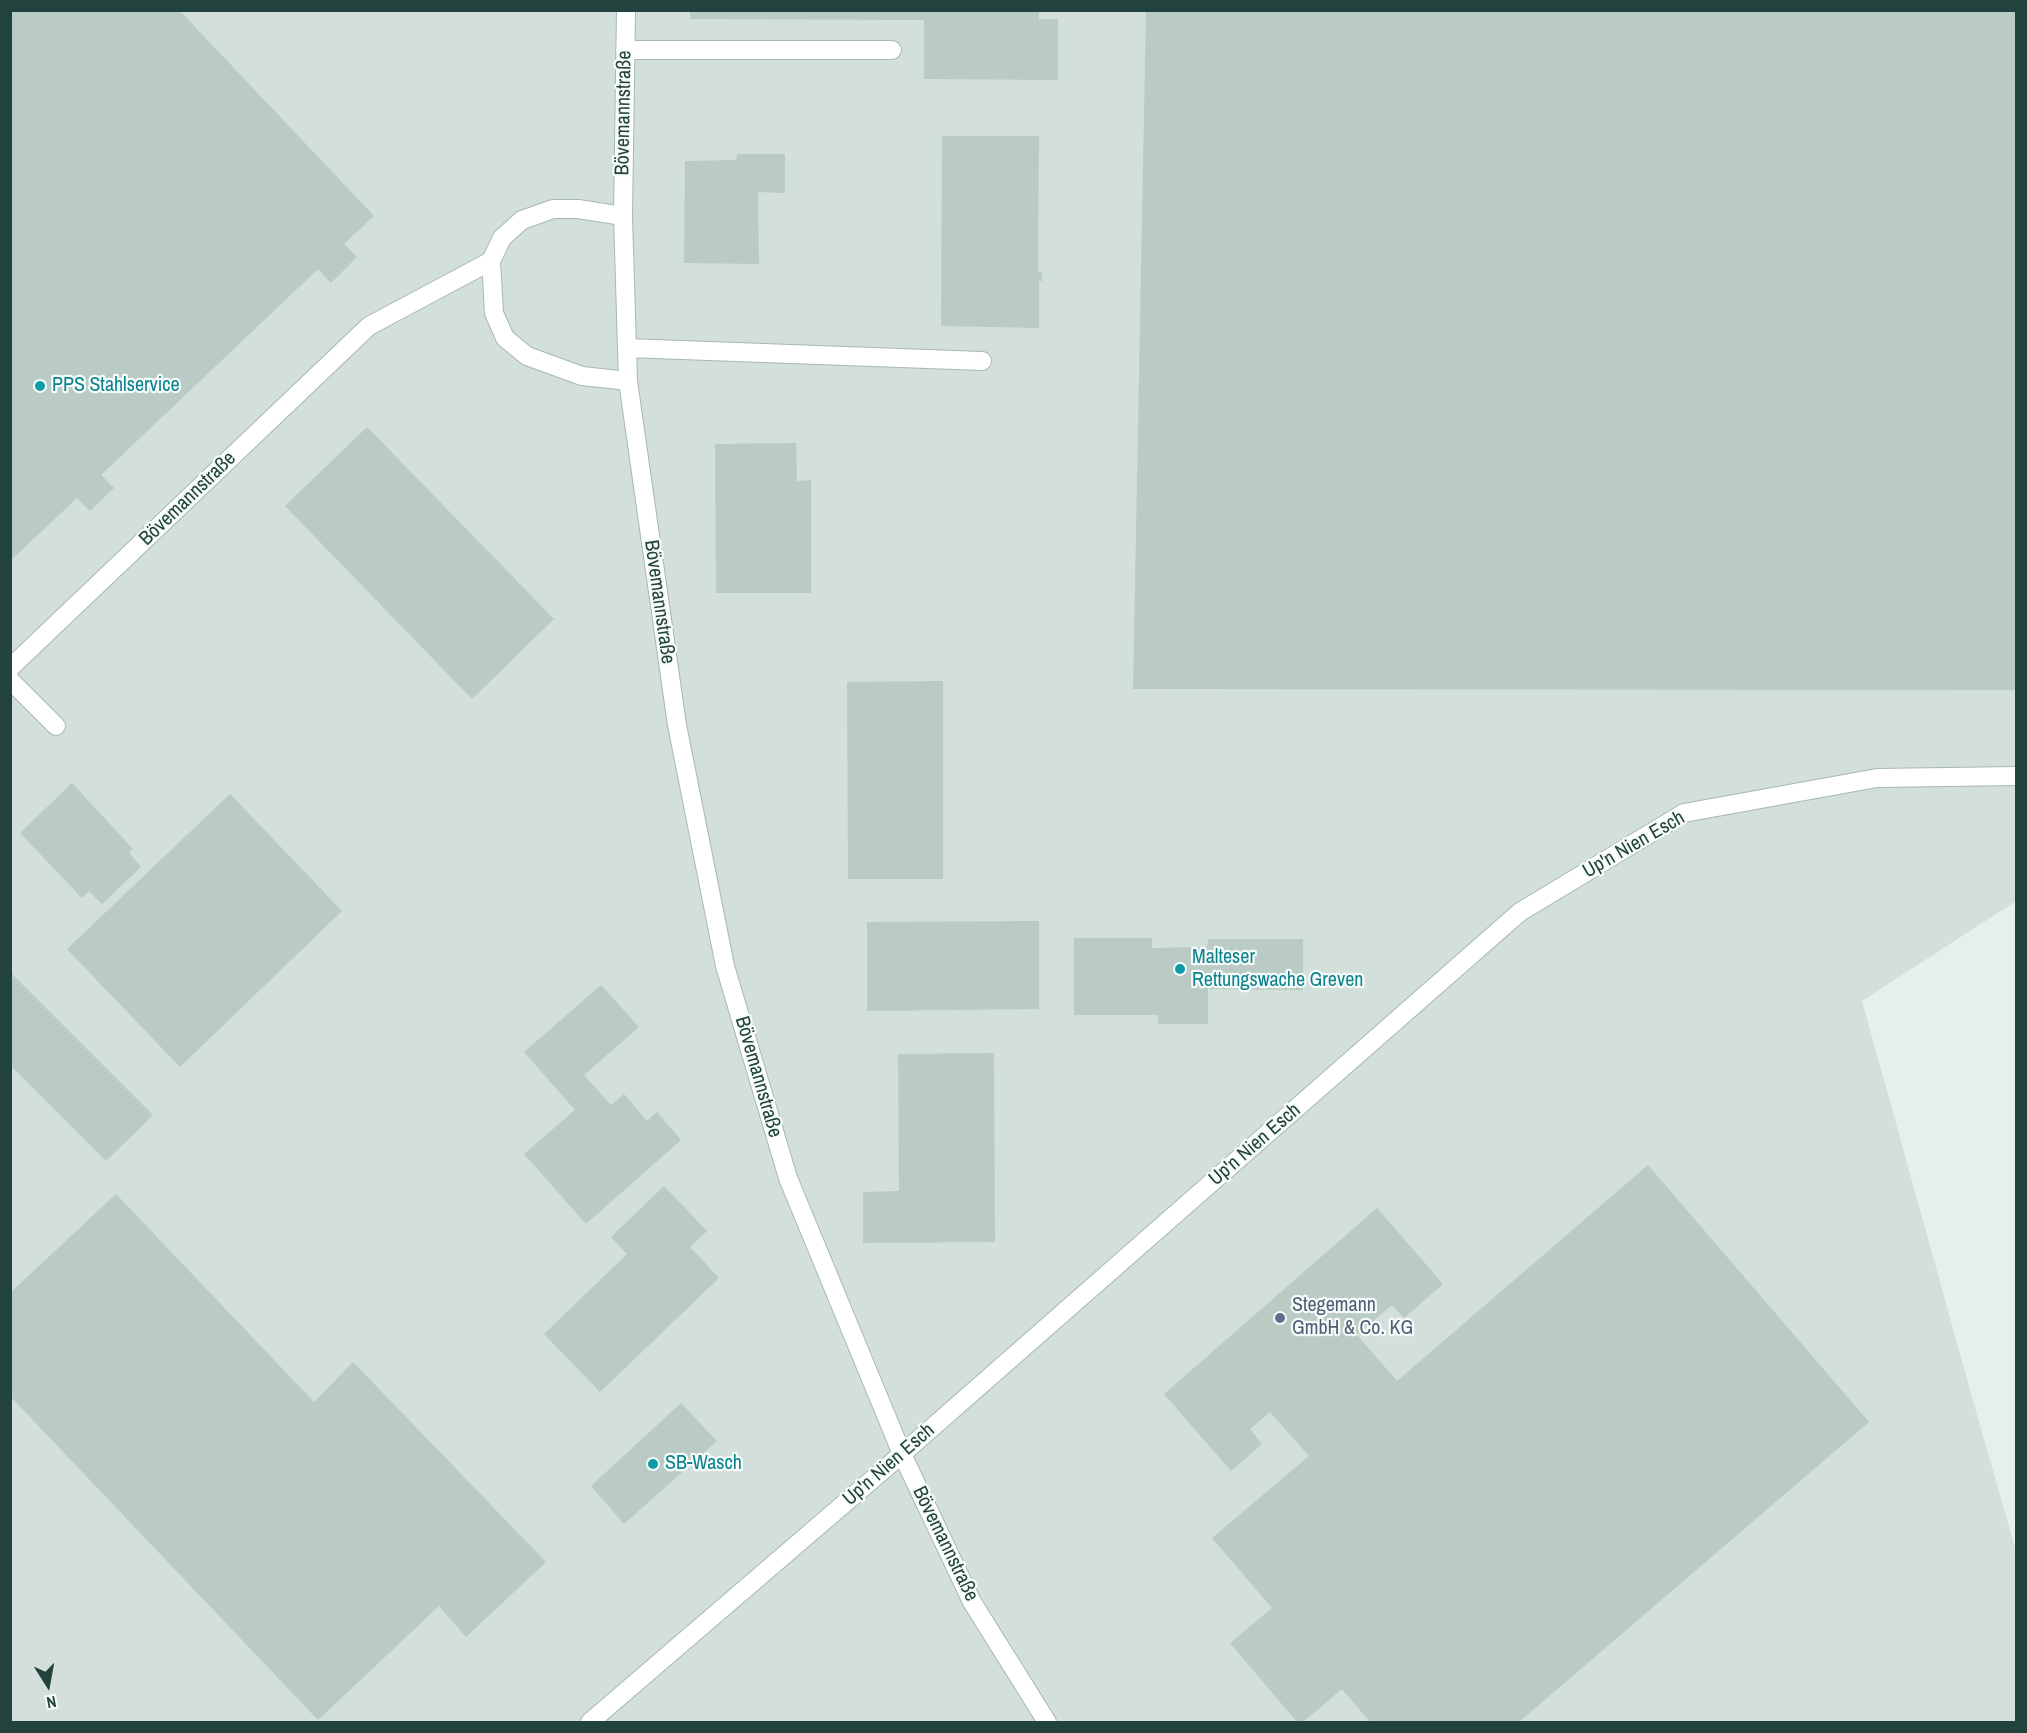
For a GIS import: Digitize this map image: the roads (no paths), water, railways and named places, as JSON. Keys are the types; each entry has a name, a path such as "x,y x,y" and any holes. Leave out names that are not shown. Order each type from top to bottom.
{"street":[{"name":"Bövemannstraße","path":"626,10 623,216 628,381 677,724 725,966 788,1178 902,1454 972,1602 1047,1722"},
{"path":"626,50 892,50"},
{"path":"623,216 578,209 553,209 522,220 502,238 491,261 494,313 505,338 527,356 582,376 628,381"},
{"name":"Bövemannstraße","path":"10,668 369,326 491,261"},
{"path":"627,348 982,361"},
{"path":"10,680 56,726"},
{"name":"Up'n Nien Esch","path":"590,1722 902,1454 1520,912 1684,813 1877,778 2016,776"}],"place":[{"name":"PPS Stahlservice","path":"40,386"},
{"name":"Malteser Rettungswache Greven","path":"1180,969"},
{"name":"Stegemann GmbH & Co. KG","path":"1280,1318"},
{"name":"SB-Wasch","path":"653,1464"}]}
